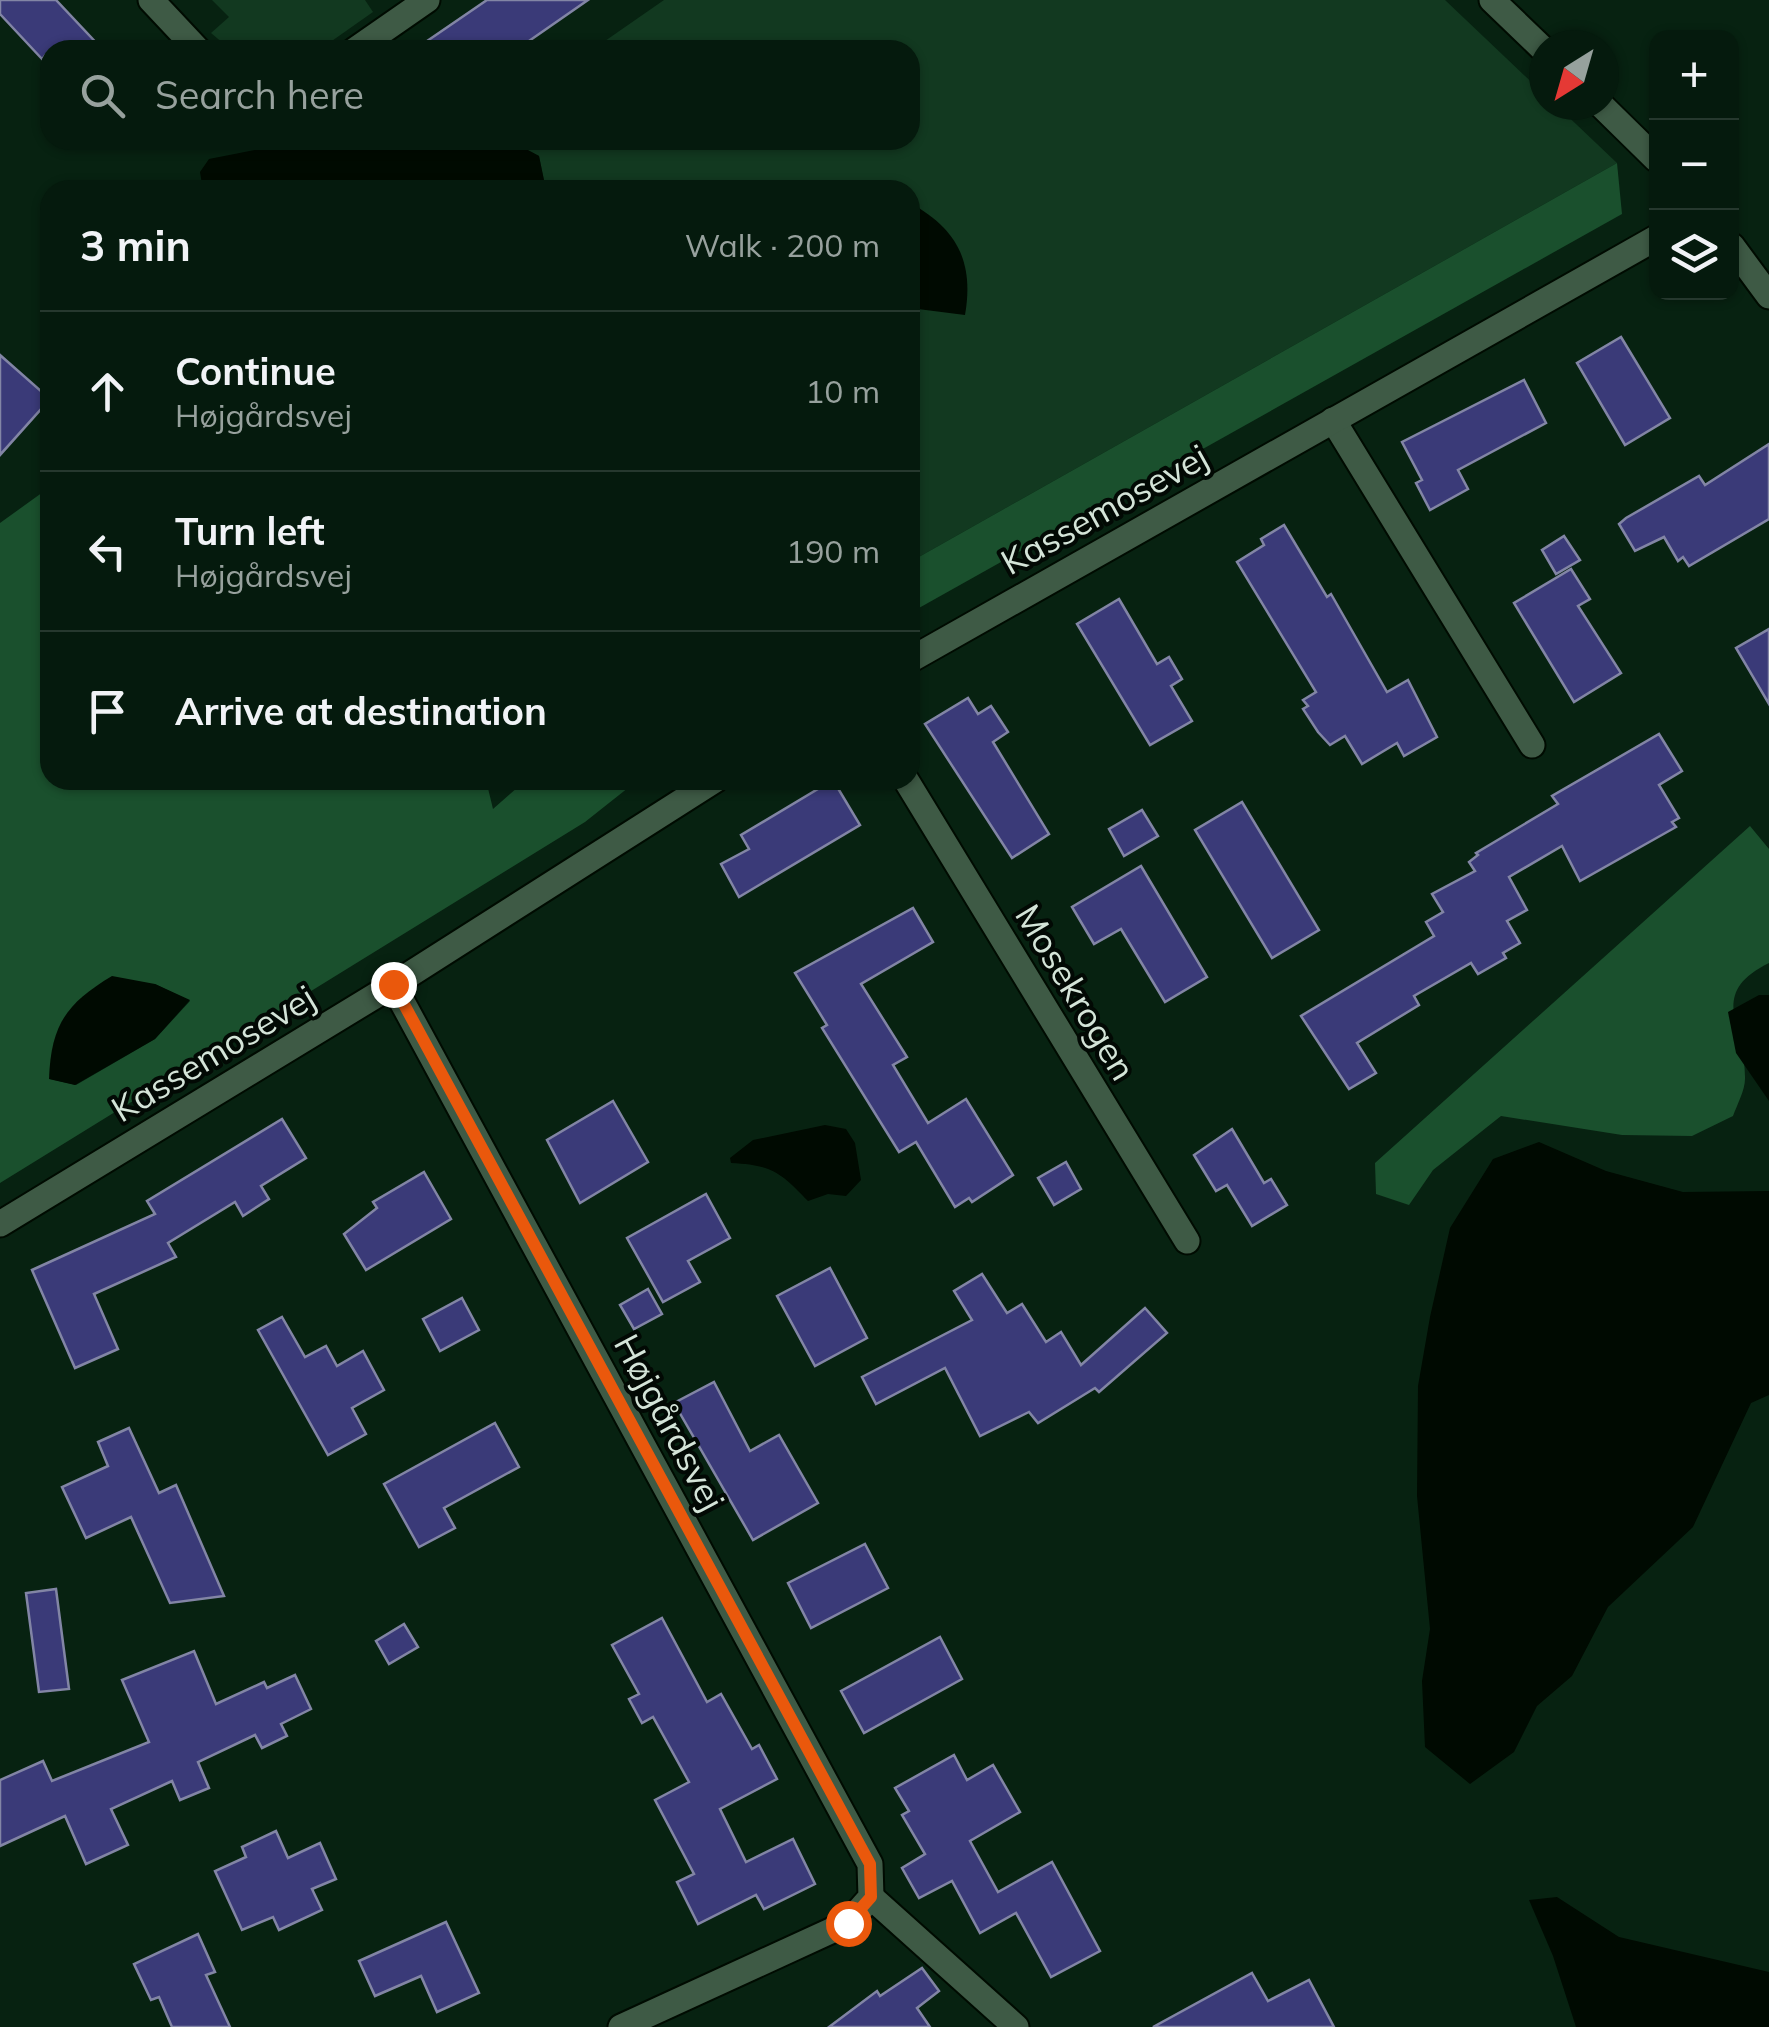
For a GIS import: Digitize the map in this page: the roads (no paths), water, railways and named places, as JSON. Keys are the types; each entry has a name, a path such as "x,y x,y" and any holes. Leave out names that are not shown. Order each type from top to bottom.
{"street":[{"path":"151,0 189,40"},
{"path":"369,40 427,0"},
{"path":"1492,0 1529,36"},
{"path":"1617,120 1649,151"},
{"name":"Kassemosevej","path":"920,654 1649,242"},
{"path":"1739,255 1769,296"},
{"path":"1334,420 1532,745"},
{"name":"Kassemosevej","path":"0,1224 393,984 700,790"},
{"name":"Mosekrogen","path":"912,790 1188,1241"},
{"name":"Højgårdsvej","path":"393,984 870,1864 871,1897"},
{"path":"622,2027 848,1923 871,1897 1016,2027"}]}
